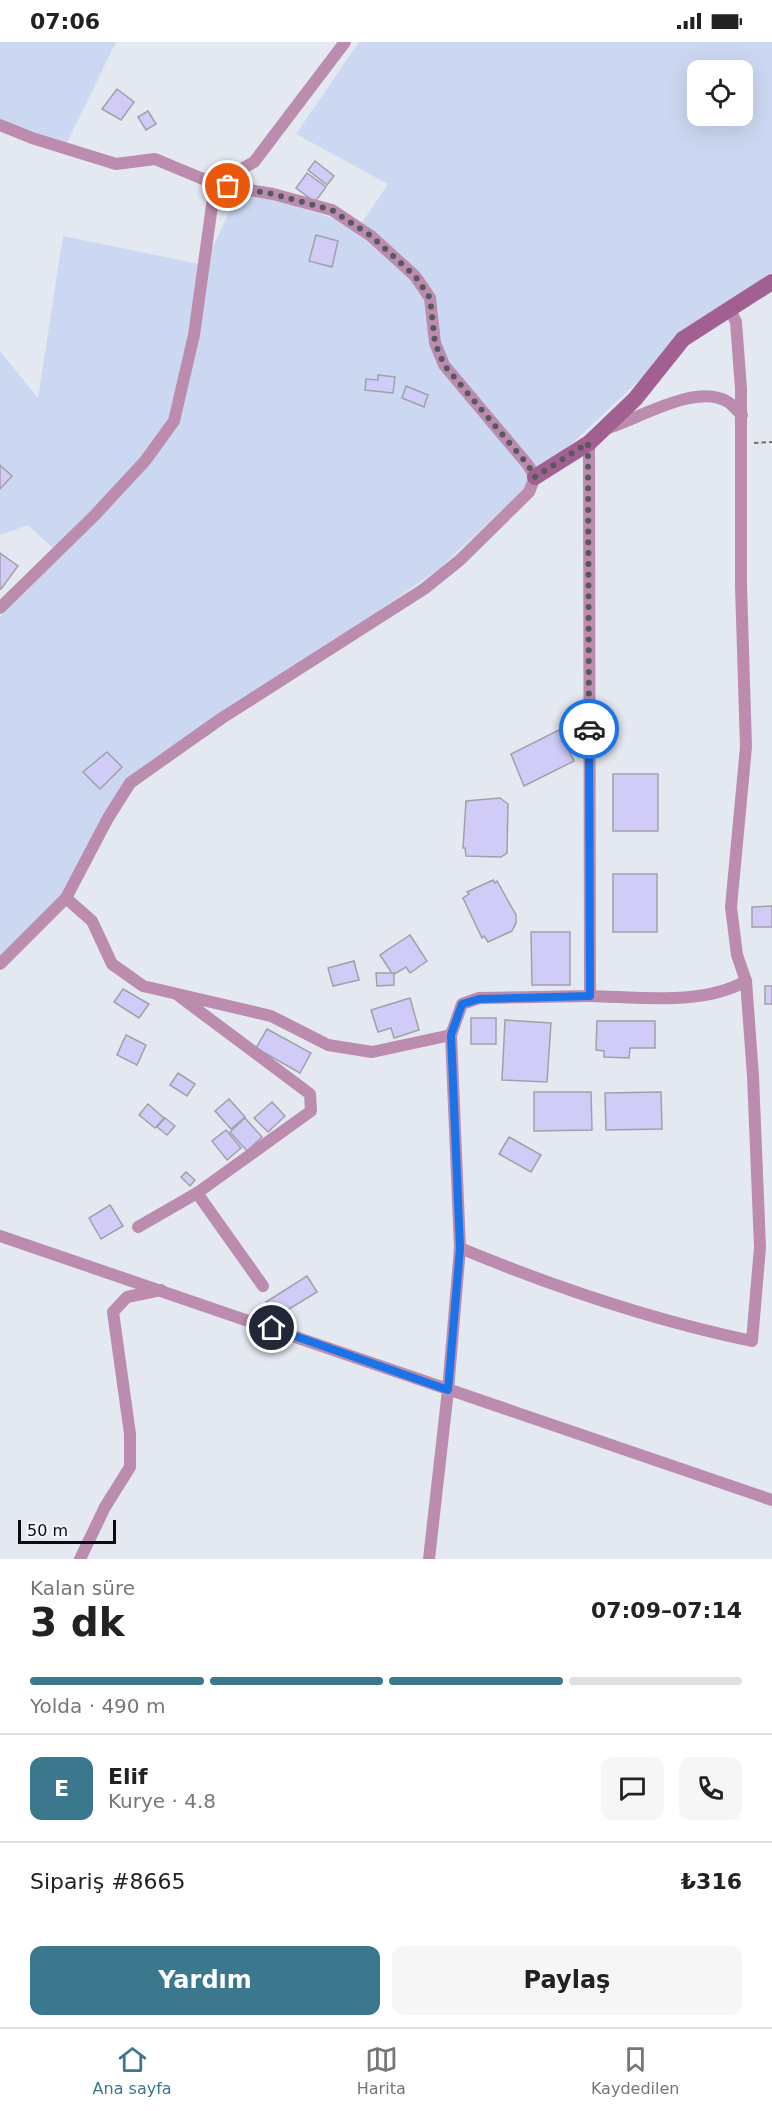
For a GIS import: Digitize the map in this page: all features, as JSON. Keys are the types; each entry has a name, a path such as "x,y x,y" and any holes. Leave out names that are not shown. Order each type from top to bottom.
{"street":[{"path":"215,184 254,162 345,42"},
{"path":"0,125 32,138 116,164 155,159 215,184 273,194 332,210 371,236 415,276 430,298 435,343 444,365 528,465 535,477"},
{"path":"0,608 109,500 145,461 174,421 194,335 215,184"},
{"path":"0,964 66,898 108,818 130,783 231,712 424,589 460,560 529,492 535,477 588,443 603,430 635,399 683,339 772,282"},
{"path":"460,1248 540,1281 719,1334 752,1341 760,1247 746,981 737,955 731,907 746,747 741,586 742,415 736,322 729,308"},
{"path":"603,430 661,406 701,396 727,401 742,415"},
{"path":"588,443 590,996"},
{"path":"66,898 92,921 112,964 143,986 271,1016 328,1045 372,1052 451,1035"},
{"path":"429,1559 448,1390 460,1248 451,1035 462,1004 479,999 590,996 679,997 728,992 746,981"},
{"path":"138,1227 197,1193 311,1111 310,1094 175,994"},
{"path":"197,1193 263,1286"},
{"path":"0,1236 772,1500"},
{"path":"80,1559 105,1507 130,1467 130,1434 113,1312 127,1297 161,1290"}],"path":[{"path":"742,444 772,442"}],"shaded area":[{"path":"0,42 116,42 64,149 0,122"},
{"path":"359,42 772,42 772,273 683,339 440,568 141,777 66,898 0,960 0,617 57,552 28,525 0,535 0,351 38,398 63,236 204,265 241,188 359,227 388,184 296,134"}],"building":[{"path":"117,89 134,102 121,120 102,109"},
{"path":"148,111 156,124 146,130 138,117"},
{"path":"315,161 334,176 327,185 308,170"},
{"path":"307,173 326,187 315,202 296,188"},
{"path":"316,235 338,241 332,267 309,261"},
{"path":"378,375 395,377 393,393 365,390 366,379 378,380"},
{"path":"406,386 428,395 424,407 402,398"},
{"path":"0,465 12,476 0,489"},
{"path":"0,553 18,566 1,589 0,589"},
{"path":"559,730 574,761 524,786 511,754"},
{"path":"107,752 122,767 100,789 83,772"},
{"path":"613,774 658,774 658,831 613,831"},
{"path":"500,798 508,804 507,853 501,857 466,856 465,848 463,848 466,801"},
{"path":"613,874 657,874 657,932 613,932"},
{"path":"493,880 495,883 497,881 516,915 516,923 512,931 488,942 484,936 482,938 463,898 469,894 467,892"},
{"path":"772,906 772,927 752,927 752,907"},
{"path":"531,932 570,932 570,985 532,985"},
{"path":"410,935 427,961 410,973 406,967 393,975 380,955"},
{"path":"354,961 359,980 333,986 328,968"},
{"path":"376,973 394,973 394,985 377,986"},
{"path":"765,986 772,986 772,1004 765,1004"},
{"path":"123,989 149,1004 139,1018 114,1002"},
{"path":"410,998 419,1030 394,1038 391,1028 378,1032 371,1010"},
{"path":"471,1018 496,1018 496,1044 471,1044"},
{"path":"505,1020 551,1023 547,1082 502,1080"},
{"path":"597,1021 655,1021 655,1048 630,1048 629,1058 604,1057 604,1051 596,1050"},
{"path":"267,1029 311,1053 300,1073 256,1048"},
{"path":"126,1035 146,1045 137,1065 117,1055"},
{"path":"178,1073 195,1084 187,1096 170,1085"},
{"path":"534,1092 591,1092 592,1130 534,1131"},
{"path":"661,1092 662,1129 606,1130 605,1093"},
{"path":"229,1099 245,1117 231,1129 215,1111"},
{"path":"272,1102 285,1116 268,1132 254,1118"},
{"path":"148,1104 164,1118 155,1128 139,1115"},
{"path":"165,1118 175,1126 167,1135 157,1127"},
{"path":"245,1118 262,1137 247,1151 230,1132"},
{"path":"226,1130 241,1148 227,1160 212,1141"},
{"path":"509,1137 541,1155 531,1172 499,1154"},
{"path":"186,1172 195,1180 190,1186 181,1177"},
{"path":"110,1205 123,1226 101,1239 89,1218"},
{"path":"307,1276 317,1292 276,1317 266,1302"}],"way so far":[{"path":"228,186 273,194 332,210 371,236 415,276 430,298 435,343 444,365 528,465 535,477 588,443 589,729"}],"route":[{"path":"272,1328 448,1390 460,1248 451,1035 453,1022 462,1004 479,999 590,996 589,729"}]}
